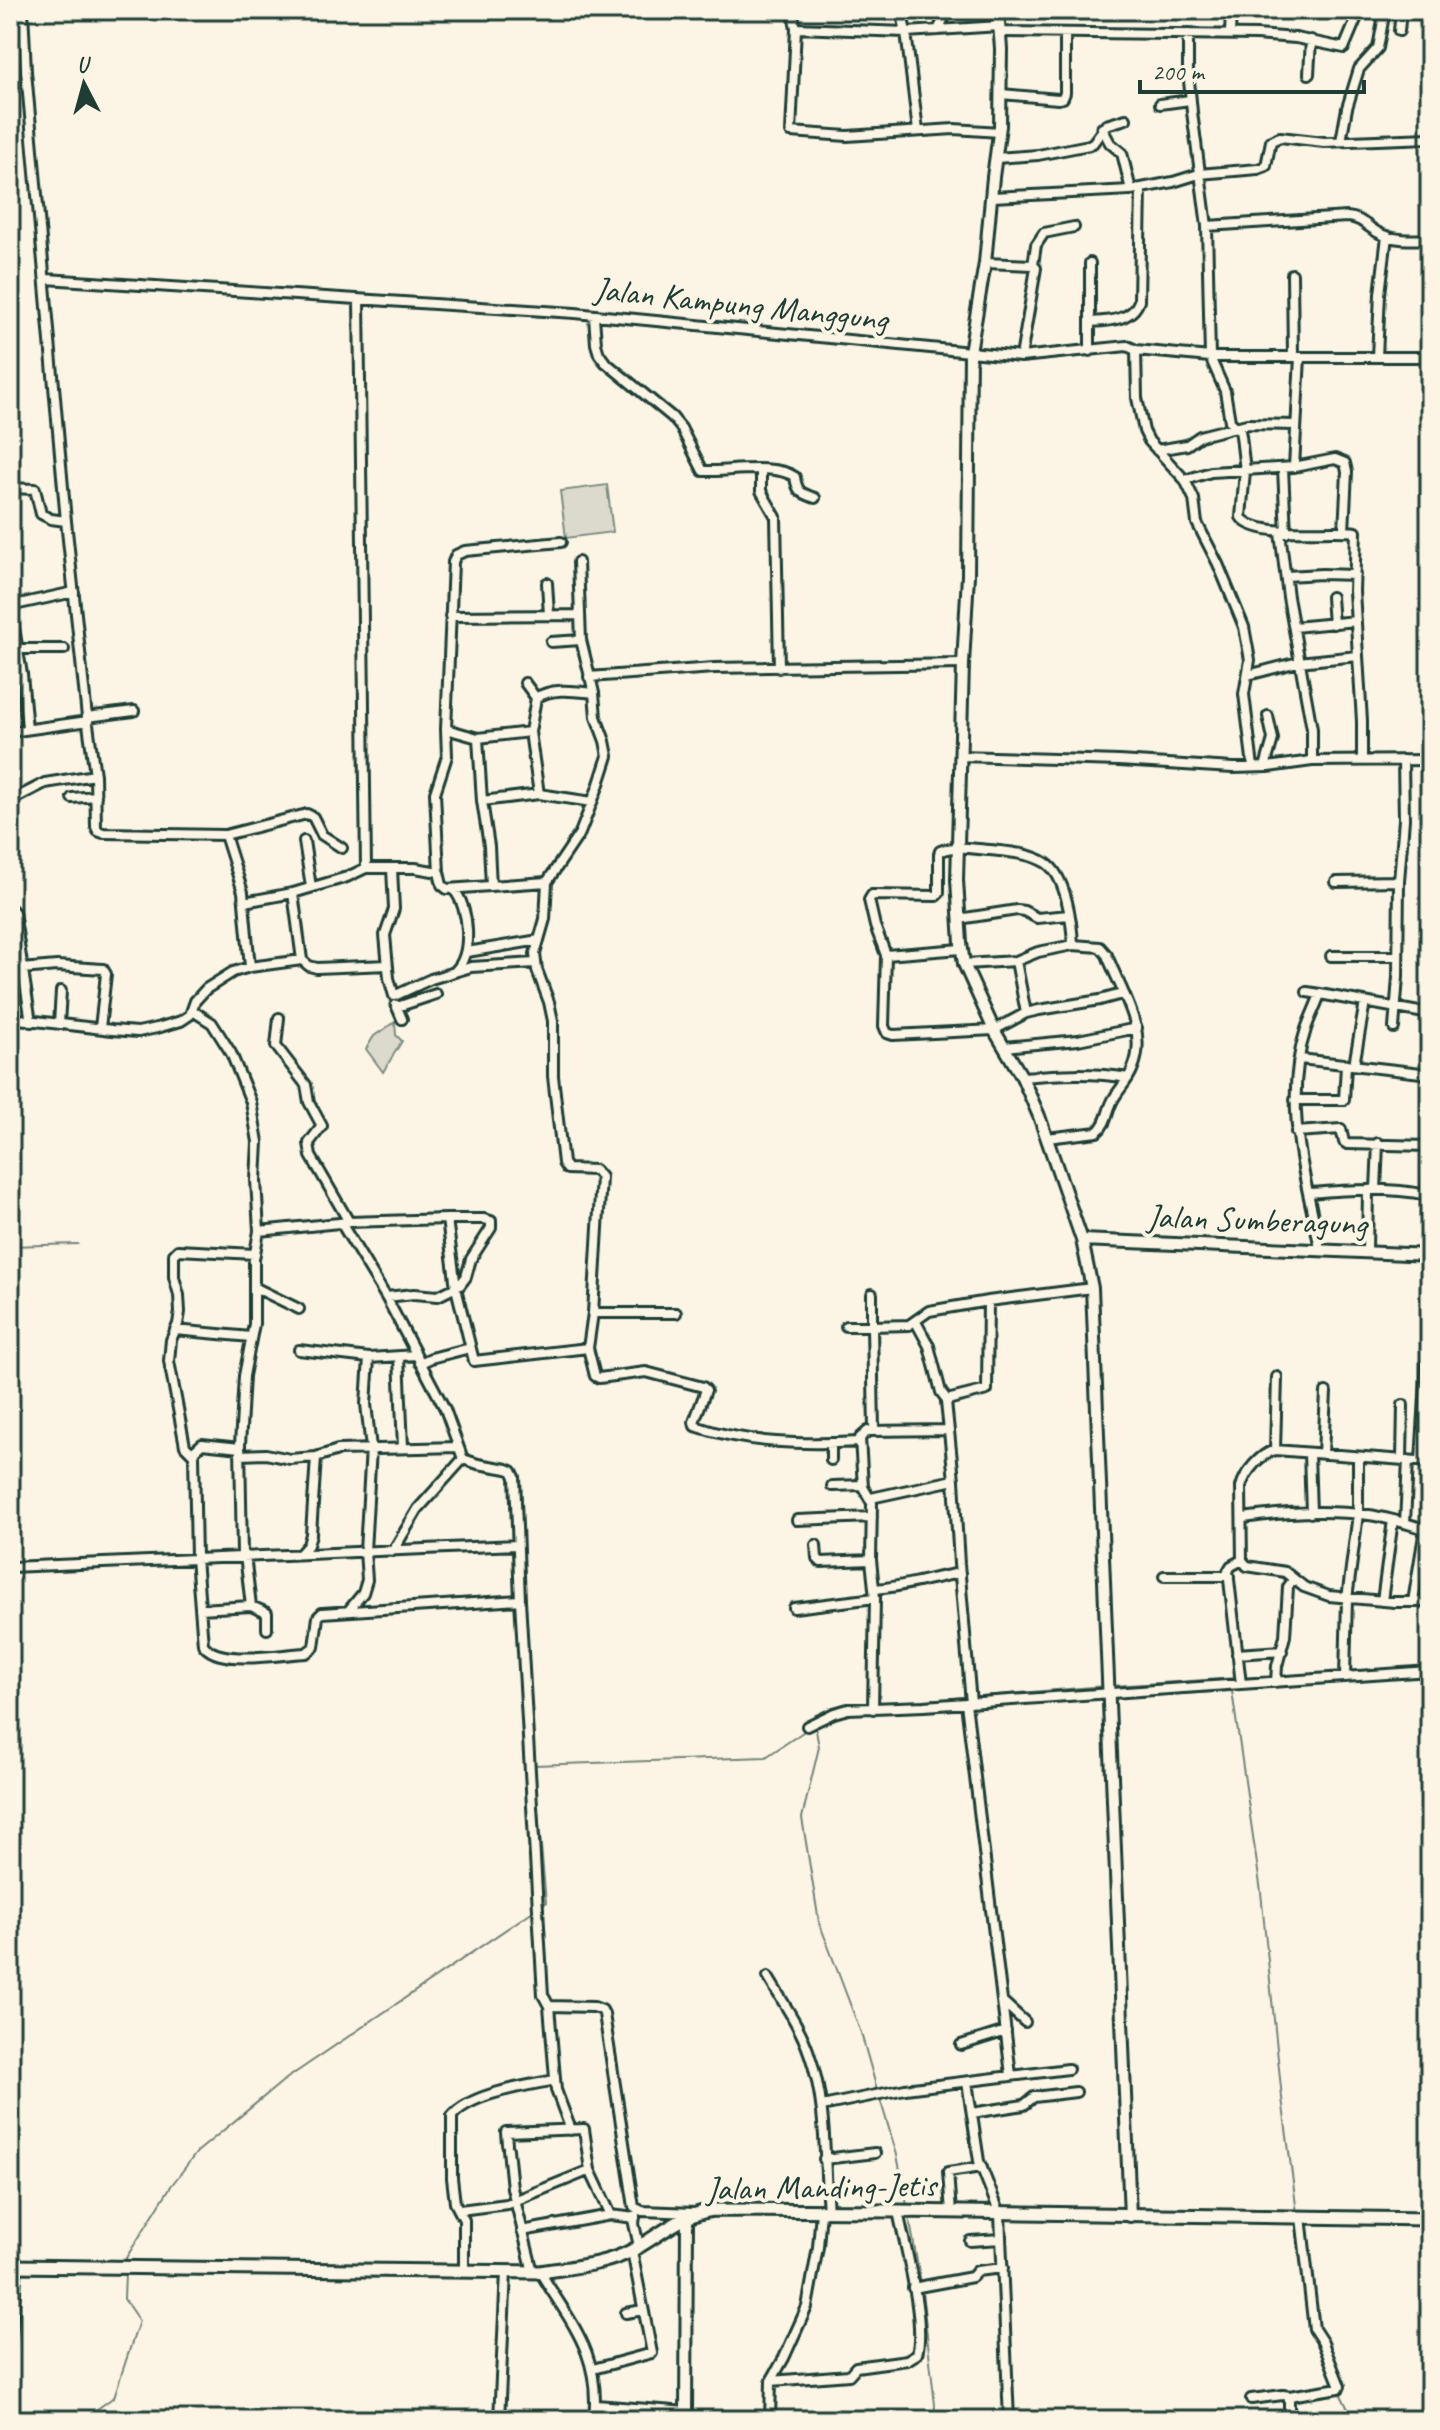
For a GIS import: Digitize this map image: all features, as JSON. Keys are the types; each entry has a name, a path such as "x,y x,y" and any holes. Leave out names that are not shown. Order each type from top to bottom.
{"main road":[{"name":"Jalan Manding-Jetis","path":"14,2266 536,2272 601,2262 636,2249 691,2215 713,2210 1430,2219"}],"street":[{"path":"23,10 66,521 95,775 96,827 98,831 225,835 307,814 313,817 322,835 342,848"},
{"path":"792,10 796,28 791,132 859,136 954,129 1000,132"},
{"path":"901,10 918,131"},
{"path":"938,30 948,10"},
{"path":"998,10 1000,132 985,263 970,352 959,919 964,964 994,1030 1022,1077 1047,1138 1082,1240 1092,1288 1130,2216"},
{"path":"1230,34 1231,10"},
{"path":"796,28 906,32 1000,29 1065,34 1230,34 1311,40 1344,48 1360,10"},
{"path":"1341,141 1359,69 1378,48 1385,10"},
{"path":"1399,31 1398,10 1430,15"},
{"path":"10,29 23,27"},
{"path":"1001,94 1063,98 1065,34"},
{"path":"1188,34 1190,100 1207,226 1210,357 1225,391 1230,421 1241,436 1245,471 1243,521 1283,532 1355,531 1362,760"},
{"path":"1309,74 1311,40"},
{"path":"1160,104 1190,100"},
{"path":"996,158 1038,155 1089,145 1102,128 1126,119"},
{"path":"1090,322 1113,320 1136,310 1139,301 1136,189 1122,153 1113,146 1102,128"},
{"path":"992,197 1136,189 1199,174 1264,168 1269,145 1280,137 1341,141 1430,138"},
{"path":"1207,226 1354,218 1387,236 1409,240 1430,239"},
{"path":"1021,357 1037,270 1033,265 1036,245 1046,232 1074,227"},
{"path":"1377,357 1387,236"},
{"path":"985,263 1033,265"},
{"path":"1090,263 1090,351"},
{"path":"1292,274 1297,357 1294,467"},
{"name":"Jalan Kampung Manggung","path":"46,279 720,326 1021,357 1113,346 1210,357 1430,357"},
{"path":"359,300 366,868"},
{"path":"594,316 599,354 672,417 703,471 761,470 793,475 798,491 815,498"},
{"path":"1136,350 1139,414 1144,431 1185,480 1194,499 1197,523 1244,627 1250,660 1244,694 1253,767"},
{"path":"1157,450 1187,445 1196,437 1236,427 1295,425"},
{"path":"1185,480 1211,472 1294,467 1335,459 1345,463 1347,472 1344,531"},
{"path":"1283,468 1286,576 1298,662 1312,729 1312,761"},
{"path":"761,470 761,491 776,517 779,668"},
{"path":"10,488 35,489 41,514 66,521"},
{"path":"547,882 447,889 442,885 439,872 435,793 446,763 451,570 457,554 561,542"},
{"path":"578,562 581,640 594,693 596,717 608,756 574,843 547,882 545,919 535,963 553,1021 553,1076 563,1163 567,1169 595,1170 601,1177 588,1348 597,1378 646,1372 705,1388 694,1423 735,1438 859,1442"},
{"path":"1286,576 1355,575"},
{"path":"547,583 549,615"},
{"path":"27,729 22,674 10,606 74,592"},
{"path":"1331,597 1333,624"},
{"path":"450,616 580,615"},
{"path":"1294,627 1356,621"},
{"path":"551,642 581,640"},
{"path":"18,649 64,649"},
{"path":"1248,675 1298,662 1358,656"},
{"path":"589,677 702,669 963,664"},
{"path":"10,676 22,674"},
{"path":"525,683 536,698 530,732 539,794"},
{"path":"536,698 564,691 594,693"},
{"path":"10,732 134,711"},
{"path":"1265,767 1273,739 1268,716"},
{"path":"446,729 478,738 530,732"},
{"path":"478,738 491,886"},
{"path":"960,756 1253,767 1312,761 1430,760"},
{"path":"1394,1028 1404,819 1403,760"},
{"path":"10,801 45,783 95,775"},
{"path":"482,801 539,794 592,802"},
{"path":"72,798 96,796"},
{"path":"225,835 244,902 250,967"},
{"path":"304,841 311,887"},
{"path":"1073,945 1069,915 1057,875 1046,863 1019,853 958,847 940,851 939,893 936,896 870,896 875,926 886,955 884,1026 887,1033 904,1036 994,1030 1026,1013 1122,994"},
{"path":"244,902 293,893 354,875 366,868 415,868 439,872"},
{"path":"392,868 394,903 385,930 387,965 402,1019"},
{"path":"1336,882 1399,881"},
{"path":"453,890 461,904 467,952 456,971"},
{"path":"293,893 302,960"},
{"path":"10,908 14,912 31,1022"},
{"path":"959,919 1017,910 1037,918 1069,915"},
{"path":"467,952 539,940"},
{"path":"964,964 1016,961 1038,952 1073,945 1104,950 1137,1028 1137,1055 1103,1127 1097,1132 1047,1138"},
{"path":"886,955 961,949"},
{"path":"1331,956 1397,956"},
{"path":"10,1018 138,1032 181,1021 193,1011 195,1001 206,989 219,979 250,967 302,960 317,968 387,965"},
{"path":"1016,961 1026,1013"},
{"path":"394,996 479,965 535,963"},
{"path":"21,969 57,966 103,969 106,974 100,1028"},
{"path":"59,1024 61,991"},
{"path":"1307,992 1430,1014"},
{"path":"397,1007 436,994"},
{"path":"1320,994 1305,1030 1295,1100 1296,1132 1320,1248"},
{"path":"1295,1100 1344,1100 1365,1002"},
{"path":"193,1011 212,1023 223,1038 251,1102 258,1142 256,1180 259,1231 255,1254 254,1324 244,1376 240,1451 244,1555 251,1606"},
{"path":"279,1018 276,1046 307,1089 309,1102 322,1126 308,1145 311,1156 445,1409 463,1459 513,1472 543,1995 549,2006 555,2080 571,2130"},
{"path":"1004,1047 1078,1040 1137,1028"},
{"path":"1300,1059 1430,1074"},
{"path":"1022,1077 1098,1073 1128,1078"},
{"path":"1296,1132 1341,1129 1347,1144 1430,1143 1428,1255"},
{"path":"1367,1252 1378,1143"},
{"path":"1309,1193 1403,1190 1427,1195"},
{"path":"447,1219 456,1288 473,1359 588,1348"},
{"path":"259,1231 345,1222 488,1219 492,1225 471,1259 463,1282 456,1288 438,1296 414,1294 386,1297"},
{"name":"Jalan Sumberagung","path":"1082,1240 1428,1255"},
{"path":"193,1452 185,1446 171,1379 170,1348 180,1312 174,1277 176,1251 255,1254"},
{"path":"256,1288 299,1309"},
{"path":"846,1326 902,1326 942,1307 1092,1288"},
{"path":"872,1294 874,1430"},
{"path":"947,1400 987,1390 988,1301"},
{"path":"593,1313 676,1313"},
{"path":"1430,1318 1425,1462 1275,1450 1263,1455 1244,1478 1241,1487 1242,1560 1247,1566 1285,1572 1293,1580 1320,1594 1347,1599 1430,1602"},
{"path":"916,1322 929,1346 941,1392 947,1400 969,1700 1011,2075"},
{"path":"175,1330 251,1337"},
{"path":"299,1350 369,1358 418,1359 470,1348"},
{"path":"399,1357 403,1447"},
{"path":"349,1610 367,1584 365,1551 371,1448 366,1404 369,1358"},
{"path":"1275,1450 1277,1377"},
{"path":"1323,1454 1326,1392"},
{"path":"1403,1405 1405,1523"},
{"path":"873,1706 875,1594 871,1560 871,1498 863,1485 859,1442 864,1432 874,1430 948,1430"},
{"path":"831,1443 831,1460"},
{"path":"458,1447 371,1448 290,1459 202,1444 193,1452 196,1558 205,1649 222,1656 237,1657 310,1652 315,1644 320,1614 520,1600"},
{"path":"1309,1453 1311,1513"},
{"path":"300,1554 308,1545 311,1534 316,1457"},
{"path":"1344,1671 1347,1599 1358,1514 1358,1457"},
{"path":"393,1551 418,1509 463,1459"},
{"path":"871,1498 954,1480"},
{"path":"832,1486 863,1485"},
{"path":"1243,1518 1311,1513 1358,1514 1428,1530 1413,1602"},
{"path":"797,1520 872,1517"},
{"path":"1382,1601 1393,1520"},
{"path":"10,1567 517,1545"},
{"path":"816,1545 817,1558 821,1562 871,1560"},
{"path":"1240,1679 1229,1576 1230,1567 1242,1560"},
{"path":"794,1608 875,1594 915,1581 960,1573"},
{"path":"1164,1576 1229,1576"},
{"path":"1276,1677 1287,1621 1288,1587 1293,1580"},
{"path":"200,1609 251,1606 267,1613 267,1629"},
{"path":"1237,1654 1282,1651"},
{"path":"807,1726 841,1710 873,1706 1344,1671 1430,1671"},
{"path":"768,1977 808,2051 822,2106 824,2159 824,2212 807,2307 771,2381 770,2420"},
{"path":"1002,2001 1025,2022"},
{"path":"549,2006 598,2007 604,2014 636,2214 636,2249 652,2353 593,2369"},
{"path":"961,2045 1006,2031"},
{"path":"822,2106 888,2093 1068,2069"},
{"path":"464,2272 464,2220 455,2203 452,2178 453,2114 487,2096 555,2080"},
{"path":"967,2082 982,2167 1000,2214 1009,2420"},
{"path":"972,2113 1024,2105 1034,2097 1076,2092"},
{"path":"594,2420 596,2405 590,2357 574,2327 536,2272 515,2201 506,2132 582,2128 587,2132 590,2170 611,2215"},
{"path":"824,2159 875,2153"},
{"path":"951,2212 948,2172 982,2167"},
{"path":"460,2210 507,2204 590,2170"},
{"path":"771,2381 849,2375 856,2367 907,2360 917,2354 921,2339 900,2211"},
{"path":"522,2231 611,2215 691,2215 684,2414 596,2405"},
{"path":"1251,2399 1327,2391 1340,2386 1314,2329 1299,2217"},
{"path":"970,2241 1001,2239"},
{"path":"10,2350 14,2266"},
{"path":"914,2288 972,2277 977,2271 1003,2268"},
{"path":"499,2420 506,2272"},
{"path":"626,2313 647,2313"},
{"path":"1289,2396 1289,2420"}],"shaded area":[{"path":"607,485 613,532 566,538 560,491"},
{"path":"395,1022 396,1035 402,1041 383,1072 366,1049 374,1036"}],"waterway":[{"path":"10,1246 78,1244"},
{"path":"1347,1672 1421,1668"},
{"path":"1279,1676 1341,1672"},
{"path":"1244,1678 1273,1676"},
{"path":"1112,1686 1237,1678"},
{"path":"972,1697 1105,1686"},
{"path":"1148,1696 1232,1691 1261,1892 1297,2213"},
{"path":"876,1704 966,1697"},
{"path":"815,1725 819,1747 802,1818 819,1922 861,2033 878,2093"},
{"path":"542,1906 546,1903 534,1765 766,1757 809,1728"},
{"path":"126,2263 126,2258 171,2186 197,2152 283,2081 536,1909"},
{"path":"880,2099 897,2155 907,2205"},
{"path":"909,2216 921,2284"},
{"path":"82,2420 114,2397 139,2321 124,2299 125,2273"},
{"path":"922,2291 934,2420"},
{"path":"1312,2334 1332,2375"},
{"path":"1339,2391 1348,2409 1349,2420"}]}
